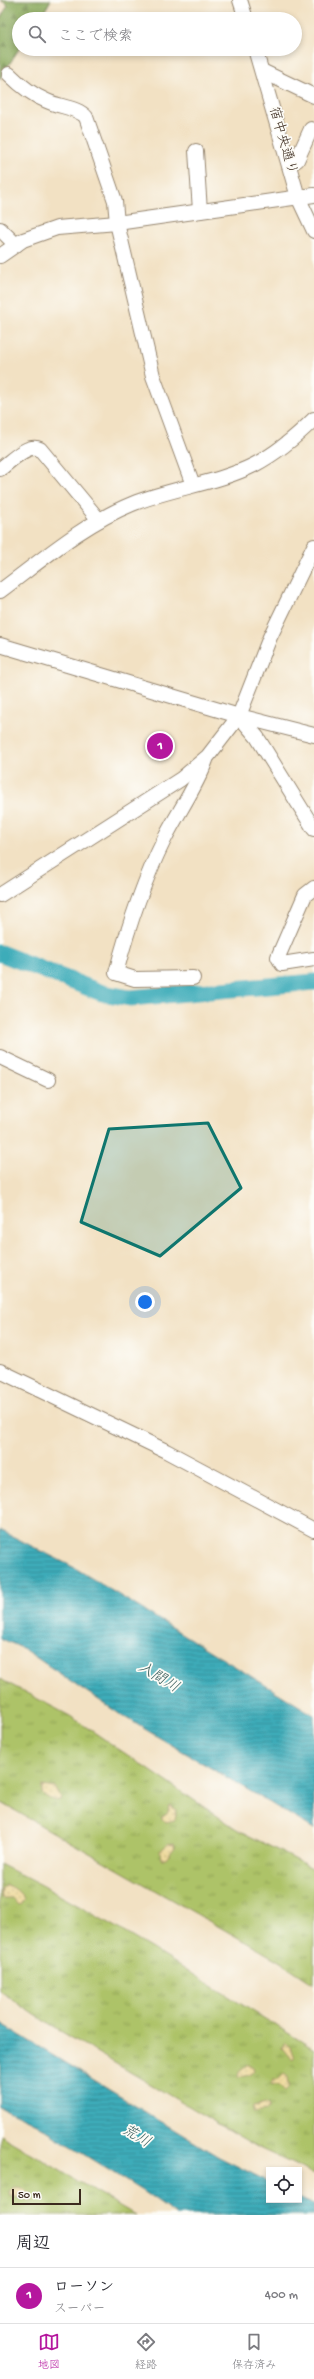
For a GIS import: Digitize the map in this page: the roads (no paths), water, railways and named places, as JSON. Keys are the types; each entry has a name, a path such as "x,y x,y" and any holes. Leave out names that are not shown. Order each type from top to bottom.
{"street":[{"path":"240,0 244,12"},
{"name":"宿中央通り","path":"257,56 298,197 314,231"},
{"path":"262,71 314,96"},
{"path":"9,74 25,90 46,101 79,111 86,117 115,201 117,223 153,376 193,485"},
{"path":"289,165 297,160 311,129 314,131"},
{"path":"196,151 200,211"},
{"path":"0,256 16,245 57,228 117,223 314,195"},
{"path":"0,229 16,245"},
{"path":"0,591 99,520 131,504 253,465 296,436 314,419"},
{"path":"0,469 29,448 34,447 40,449 99,520"},
{"path":"0,895 180,779 208,756 240,716 270,637 314,546"},
{"path":"0,645 240,716 314,735"},
{"path":"240,716 257,737 314,829"},
{"path":"193,978 146,980 135,979 116,973 131,918 141,892 164,840 201,773 208,756"},
{"path":"314,888 305,895 278,957 282,964 314,958"},
{"path":"0,1057 48,1080"},
{"path":"0,1371 166,1451 314,1530"}],"water":[{"name":"入間川","path":"0,1530 75,1568 314,1715 314,1829 121,1715 22,1648 0,1638"},
{"name":"荒川","path":"0,2023 219,2157 266,2180 266,2203 302,2203 302,2199 314,2205 314,2215 176,2215 142,2191 32,2122 0,2107"}],"waterway":[{"path":"0,953 102,993 130,998 314,982"}],"place":[{"name":"ローソン","path":"160,746"}]}
